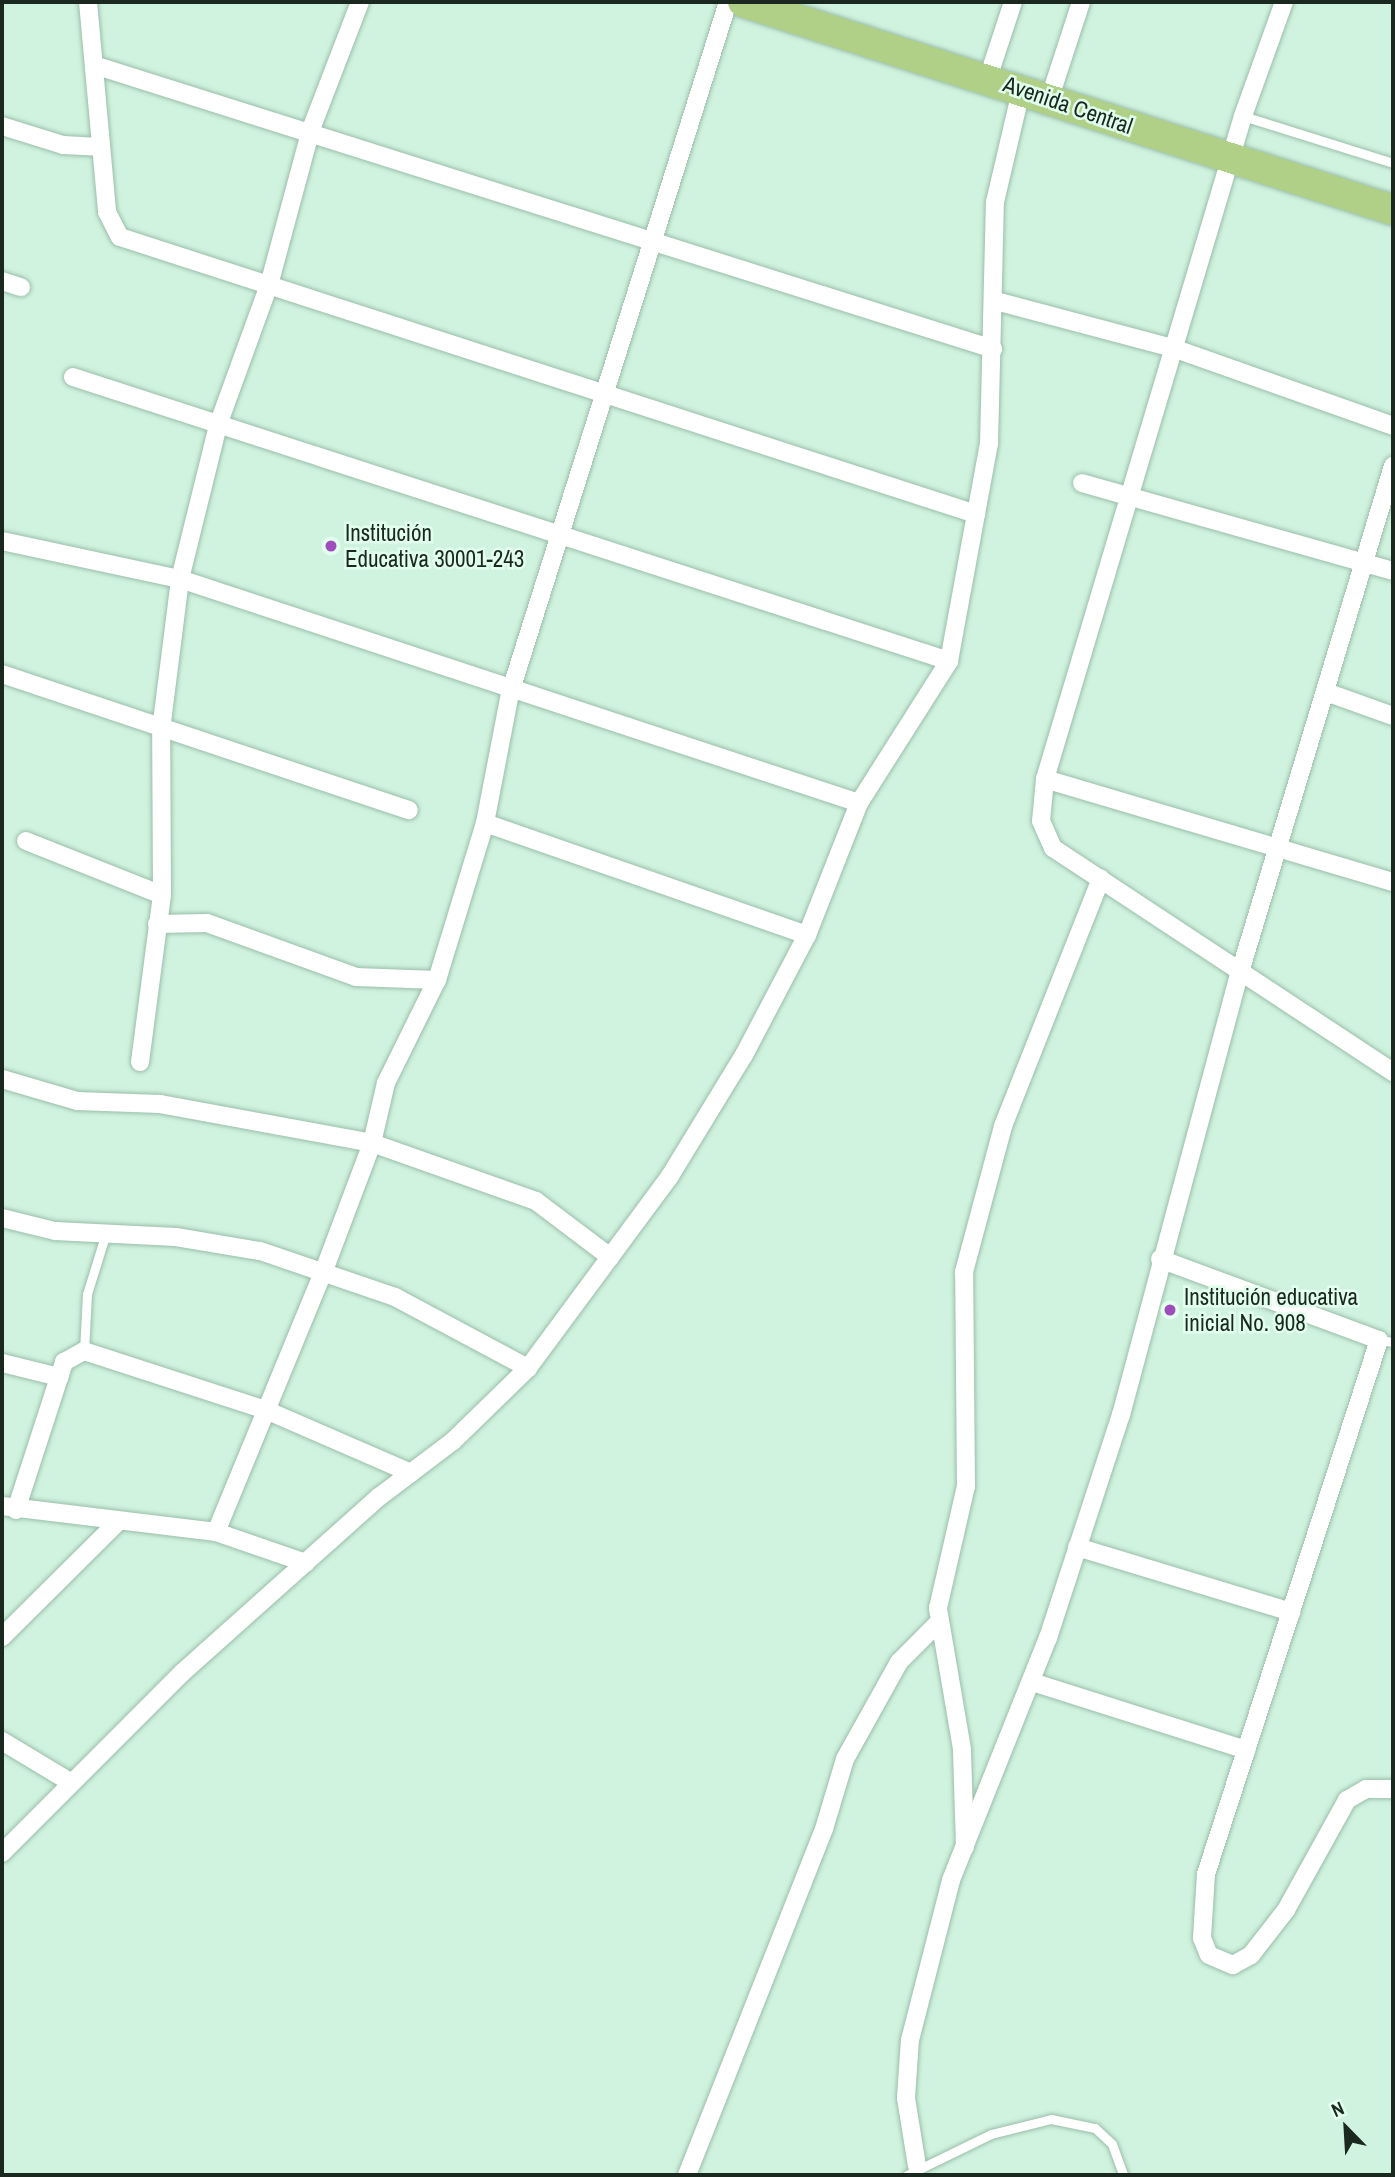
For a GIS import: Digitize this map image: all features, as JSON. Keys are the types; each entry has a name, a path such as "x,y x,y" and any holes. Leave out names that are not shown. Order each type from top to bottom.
{"highway":[{"name":"Avenida Central","path":"743,2 988,78 1035,96 1393,211"}],"street":[{"path":"88,2 99,147 113,232 269,285 603,389 976,514"},
{"path":"140,1062 162,895 161,730 180,579 218,425 269,285 310,130 360,2"},
{"path":"216,1532 323,1273 372,1143 386,1083 437,980 485,823 510,692 564,535 603,389 654,246 728,2"},
{"path":"988,78 1013,2"},
{"path":"2,1853 70,1782 306,1563 411,1473 453,1441 528,1368 610,1257 717,1099 807,935 859,803 949,661 989,444 996,301 995,202 1035,96 1081,2"},
{"path":"1284,2 1230,158 1045,779 1044,835 1053,848 1393,1072"},
{"path":"94,65 310,130 654,246 993,349"},
{"path":"2,126 62,145 99,147"},
{"path":"2,281 21,288"},
{"path":"996,301 1173,348 1393,426"},
{"path":"73,377 949,661"},
{"path":"912,2171 906,2098 911,2040 951,1880 965,1852 1032,1682 1121,1415 1160,1259 1240,972 1281,848 1393,466"},
{"path":"1082,483 1131,492 1393,571"},
{"path":"2,541 180,579 510,692 859,803"},
{"path":"2,674 161,730 409,810"},
{"path":"1325,692 1393,716"},
{"path":"1045,779 1393,882"},
{"path":"485,823 807,935"},
{"path":"26,841 162,895"},
{"path":"965,1852 959,1727 939,1622 966,1486 964,1272 982,1192 1101,879"},
{"path":"157,924 207,923 356,977 437,980"},
{"path":"2,1079 77,1101 160,1104 372,1143 536,1201 610,1257"},
{"path":"2,1218 105,1236 200,1241 260,1251 395,1297 528,1368"},
{"path":"1160,1259 1386,1341 1291,1612 1206,1874 1203,1914 1206,1951 1233,1965 1251,1955 1286,1910 1347,1800 1366,1789 1393,1789"},
{"path":"306,1563 216,1532 9,1508 59,1377 70,1356 84,1352 267,1410 411,1473"},
{"path":"2,1363 59,1377"},
{"path":"2,1637 118,1522"},
{"path":"1077,1547 1291,1612"},
{"path":"687,2175 814,1854 845,1759 899,1662 939,1622"},
{"path":"1032,1682 1246,1750"},
{"path":"2,1741 70,1782"}],"lane":[{"path":"1243,116 1393,163"},
{"path":"84,1352 87,1294 105,1236"},
{"path":"912,2171 991,2134 1051,2119 1095,2128 1112,2144 1123,2175"}],"place":[{"name":"Institución Educativa 30001-243","path":"331,546"},
{"name":"Institución educativa inicial No. 908","path":"1170,1310"}]}
